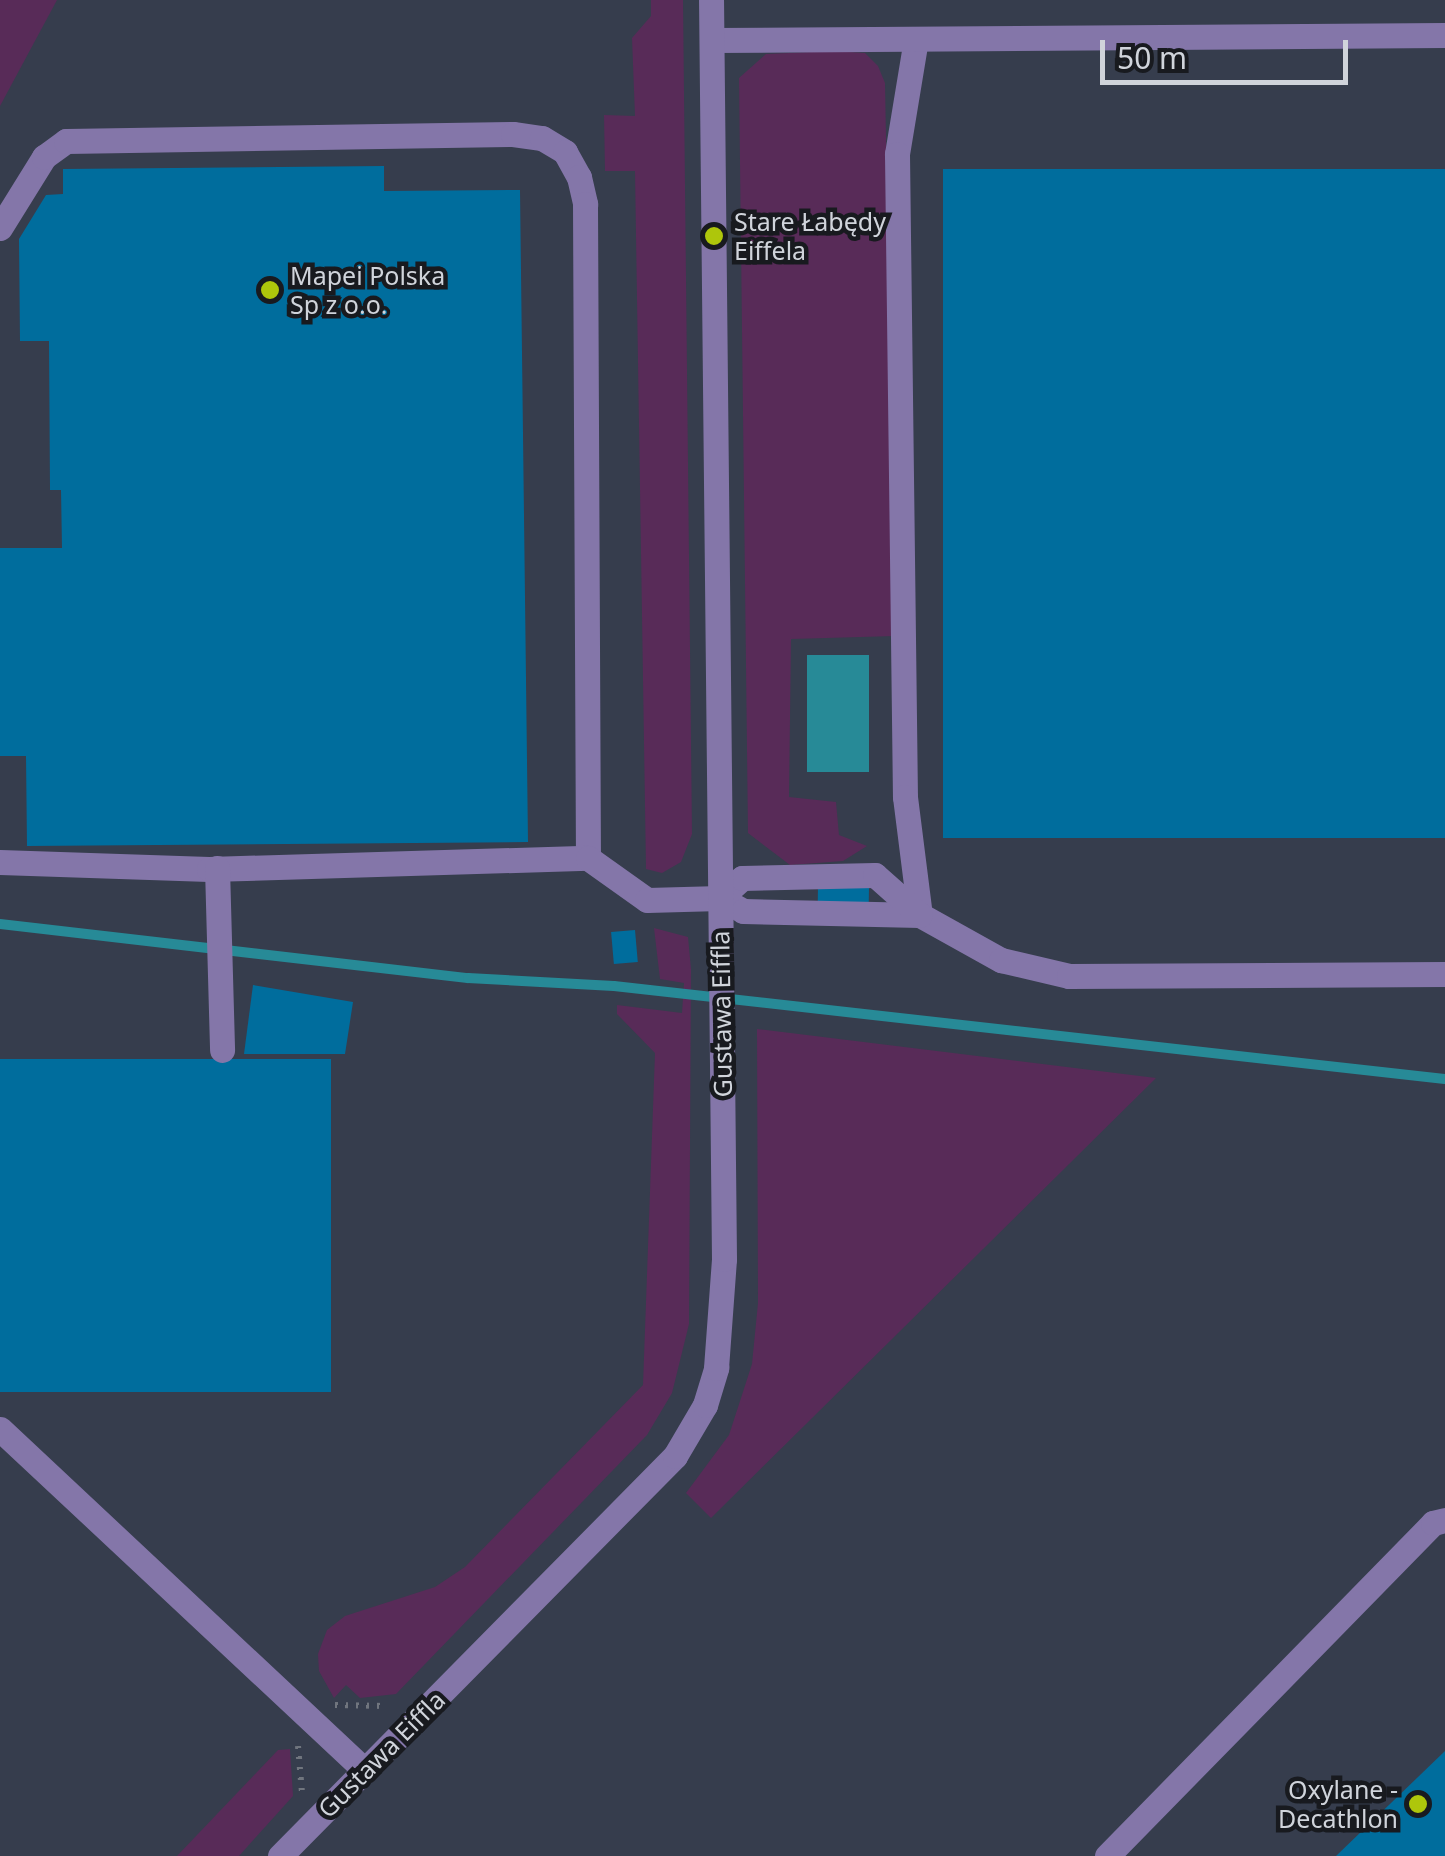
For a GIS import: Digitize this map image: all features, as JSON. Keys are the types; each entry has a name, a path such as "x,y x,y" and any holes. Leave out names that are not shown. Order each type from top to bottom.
{"street":[{"name":"Gustawa Eiffla","path":"280,1856 675,1456 704,1405 716,1368 724,1278 711,0"},
{"path":"712,40 1445,35"},
{"path":"916,39 896,154 905,797 920,915"},
{"path":"0,228 44,157 66,140 513,134 542,138 566,152 579,177 584,204 588,858"},
{"path":"0,862 217,868 588,858 646,900 720,898 743,911 920,915"},
{"path":"217,868 222,1050"},
{"path":"720,898 742,878 875,875 920,915 1001,960 1069,976 1445,974"},
{"path":"0,1428 365,1770"},
{"path":"1107,1856 1433,1522 1445,1520"}],"path":[{"path":"298,1705 383,1707 400,1700"},
{"path":"298,1767 302,1794"}],"shaded area":[{"path":"0,0 1445,0 1445,1856 0,1856"},
{"path":"0,0 57,0 0,106"},
{"path":"651,0 683,0 692,834 681,862 662,873 646,869 635,171 605,171 604,115 635,116 632,38 651,16"},
{"path":"865,53 878,66 885,83 895,636 791,639 789,797 836,802 839,835 867,846 843,861 790,865 748,833 739,78 766,54"},
{"path":"654,928 688,937 691,969 689,1324 672,1393 647,1435 396,1694 360,1698 346,1685 334,1698 319,1671 318,1654 327,1630 345,1616 435,1587 465,1567 643,1385 655,1053 617,1014 617,1005 682,1013 684,983 660,979"},
{"path":"757,1029 1156,1078 711,1518 686,1493 729,1435 752,1364 758,1303"},
{"path":"290,1749 293,1796 239,1856 177,1856 278,1750"}],"water":[{"path":"807,655 869,655 869,772 807,772"}],"building":[{"path":"384,166 384,191 520,190 528,842 27,846 26,756 0,756 0,548 62,548 61,490 50,490 49,341 20,341 19,239 46,195 63,194 63,169"},
{"path":"943,169 1445,169 1445,838 943,838"},
{"path":"818,887 869,888 869,903 818,902"},
{"path":"635,930 638,962 614,964 611,932"},
{"path":"253,985 353,1002 345,1054 244,1054"},
{"path":"0,1059 331,1059 331,1392 0,1392"},
{"name":"Oxylane - Decathlon","path":"1445,1751 1445,1856 1336,1856"}],"waterway":[{"path":"0,924 468,978 614,986 1445,1079"}],"place":[{"name":"Stare Łabędy Eiffela","path":"714,236"},
{"name":"Mapei Polska Sp z o.o.","path":"270,290"},
{"name":"Oxylane - Decathlon","path":"1418,1804"}]}
